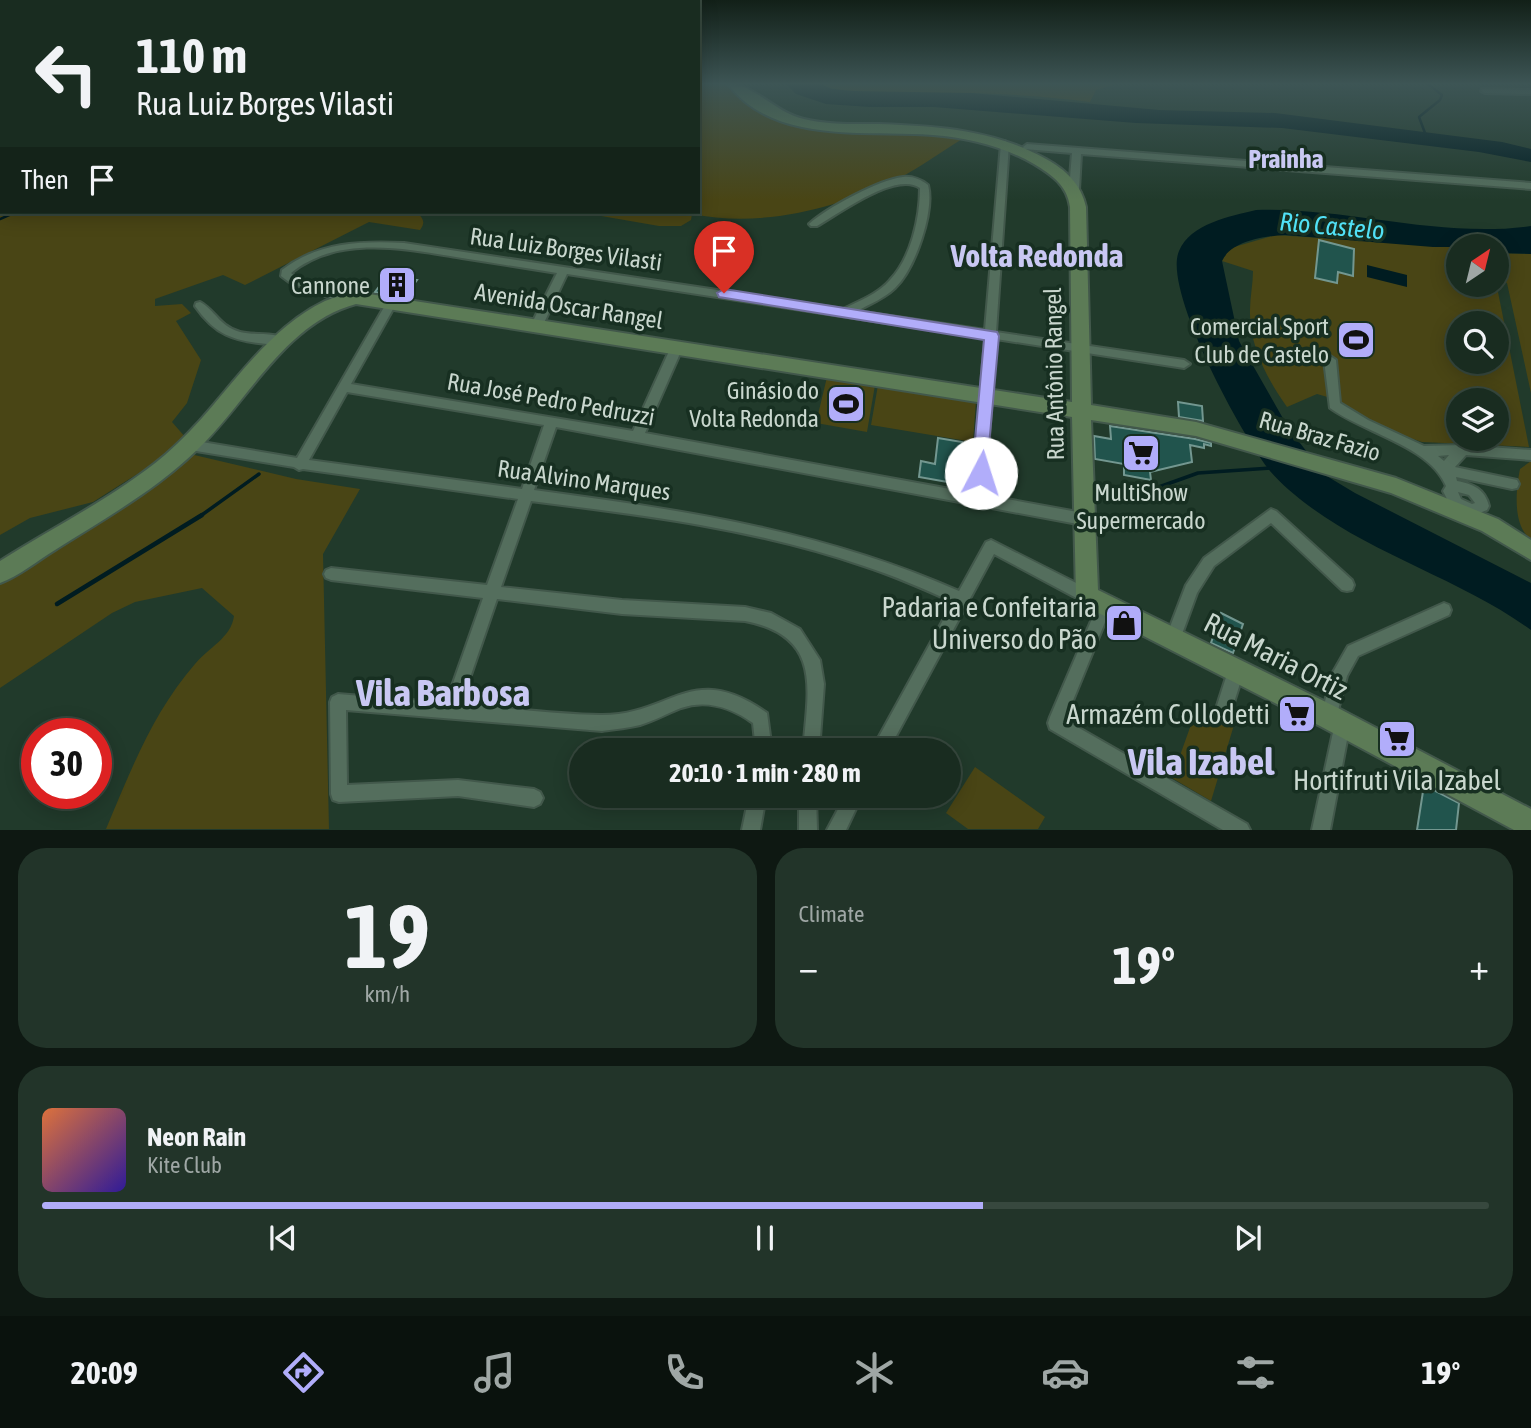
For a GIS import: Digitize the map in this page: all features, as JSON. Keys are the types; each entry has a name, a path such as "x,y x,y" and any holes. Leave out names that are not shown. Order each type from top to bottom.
{"main road":[{"path":"812,123 926,130 1005,144 1044,163 1074,190"},
{"name":"Rua Antônio Rangel","path":"1074,190 1078,207 1083,519 1096,601"},
{"path":"0,573 146,479 190,445 283,341 317,311 343,299"},
{"name":"Avenida Oscar Rangel","path":"343,299 392,302 1081,411"},
{"name":"Rua Braz Fazio","path":"1081,411 1196,429 1396,486 1452,499 1531,551"},
{"name":"Rua Maria Ortiz","path":"1096,601 1335,721 1531,824"}],"street":[{"path":"978,499 988,396 1005,144"},
{"path":"1027,147 1531,186"},
{"name":"Rua Antônio Rangel","path":"1074,190 1077,152"},
{"path":"814,224 888,184 910,178 917,179 925,187 926,205 897,279 881,293 846,312"},
{"name":"Rua Luiz Borges Vilasti","path":"343,299 293,280 286,276 286,272 314,255 366,245 404,246 1184,364"},
{"path":"537,326 564,269"},
{"path":"299,465 392,302"},
{"path":"200,306 213,324 225,332 283,341"},
{"path":"637,436 676,349"},
{"path":"1330,360 1330,388 1334,405 1355,420 1423,452 1446,470 1452,478 1452,499"},
{"name":"Rua José Pedro Pedruzzi","path":"342,387 637,436 1083,519"},
{"path":"451,710 552,421"},
{"name":"Rua Alvino Marques","path":"190,445 299,465 654,512 799,541 883,566 962,599"},
{"path":"1423,452 1446,451"},
{"path":"1446,470 1462,451"},
{"path":"1474,451 1531,455"},
{"path":"1475,492 1474,475 1496,453"},
{"path":"1446,470 1512,484"},
{"path":"1452,499 1464,487 1475,492 1483,503 1483,517"},
{"path":"1173,640 1191,590 1209,562 1271,515 1347,585"},
{"name":"Rua Maria Ortiz","path":"962,599 991,547 1096,601"},
{"path":"331,574 622,607 745,614 766,618 795,634 812,660 816,684 812,738"},
{"path":"886,738 962,599"},
{"path":"1096,601 1056,723 1241,830"},
{"path":"1321,830 1340,674 1353,651 1444,610"},
{"path":"1222,715 1236,671"},
{"path":"534,798 458,788 339,794 338,702 602,723 640,717 685,699 708,697 734,702 753,711 761,719 763,738"},
{"path":"751,830 756,808"},
{"path":"807,808 808,830"},
{"path":"836,830 848,808"}],"shaded area":[{"path":"700,123 807,123 964,138 907,174 850,199 771,217 718,218 692,214 700,214"},
{"path":"0,214 418,214 423,223 420,230 369,222 245,285 223,275 155,299 155,306 182,304 191,313 176,321 201,360 187,403 172,422 186,438 142,471 93,502 30,518 0,535"},
{"path":"590,214 692,214 691,220 681,226 659,226"},
{"name":"Comercial Sport Club de Castelo","path":"1275,235 1446,246 1446,298 1499,298 1502,311 1446,311 1446,374 1509,374 1509,347 1529,447 1509,446 1509,388 1446,388 1446,443 1422,442 1380,428 1353,414 1338,400 1317,394 1287,407 1266,373 1256,349 1250,323 1253,271 1222,261 1228,251"},
{"path":"1509,253 1531,254 1531,393 1509,292"},
{"name":"Ginásio do Volta Redonda","path":"827,377 875,385 867,432 816,423"},
{"path":"878,385 976,401 973,442 871,425"},
{"path":"190,454 296,479 360,489 323,554 329,829 106,829 144,743 167,702 195,664 224,636 232,624 234,616 202,588 135,602 112,613 0,688 0,578"},
{"path":"1531,461 1531,539 1525,533 1518,516 1517,487 1520,469"},
{"path":"1198,705 1234,725 1211,801 1172,778"},
{"path":"975,767 1045,817 1038,829 968,829 946,813 949,808 961,808 961,789"}],"water":[{"path":"1133,123 1351,123 1502,142 1531,149 1531,162 1479,152 1282,128"},
{"name":"Rio Castelo","path":"1256,210 1290,210 1462,229 1531,226 1531,254 1509,253 1509,234 1446,234 1446,247 1285,235 1259,238 1241,244 1226,254 1222,261 1239,341 1289,429 1325,475 1531,583 1531,630 1477,597 1336,524 1309,506 1270,471 1242,428 1208,363 1182,297 1177,270 1179,251 1192,234 1235,215"},
{"path":"1367,265 1407,275 1407,287 1367,277"}],"building":[{"path":"1319,240 1354,249 1353,276 1338,272 1337,283 1315,278"},
{"name":"Cannone","path":"387,276 417,280 409,291 403,290 399,296 375,292"},
{"path":"1178,402 1202,406 1203,421 1179,417"},
{"name":"MultiShow Supermercado","path":"1110,426 1195,439 1211,443 1211,446 1204,444 1204,448 1190,445 1192,462 1150,472 1151,480 1124,475 1124,464 1095,459 1094,436 1111,439"},
{"path":"938,438 962,442 959,484 919,477 921,461 935,464"},
{"path":"1221,613 1243,624 1233,653 1211,643"},
{"path":"1424,785 1459,803 1456,830 1417,830"}],"waterway":[{"path":"1421,123 1425,133"},
{"path":"0,219 11,214"},
{"path":"1131,497 1198,473 1271,468"},
{"path":"201,516 259,474"},
{"path":"57,604 201,516"}],"place":[{"name":"Cannone","path":"397,285"},
{"name":"Comercial Sport Club de Castelo","path":"1356,340"},
{"name":"Ginásio do Volta Redonda","path":"846,404"},
{"name":"MultiShow Supermercado","path":"1141,453"},
{"name":"Padaria e Confeitaria Universo do Pão","path":"1124,623"},
{"name":"Armazém Collodetti","path":"1297,714"},
{"name":"Hortifruti Vila Izabel","path":"1397,739"}],"district":[{"name":"Prainha","path":"1286,159"},
{"name":"Volta Redonda","path":"1037,255"},
{"name":"Vila Barbosa","path":"443,692"},
{"name":"Vila Izabel","path":"1201,761"}],"route":[{"path":"724,293 992,336 981,473"}]}
